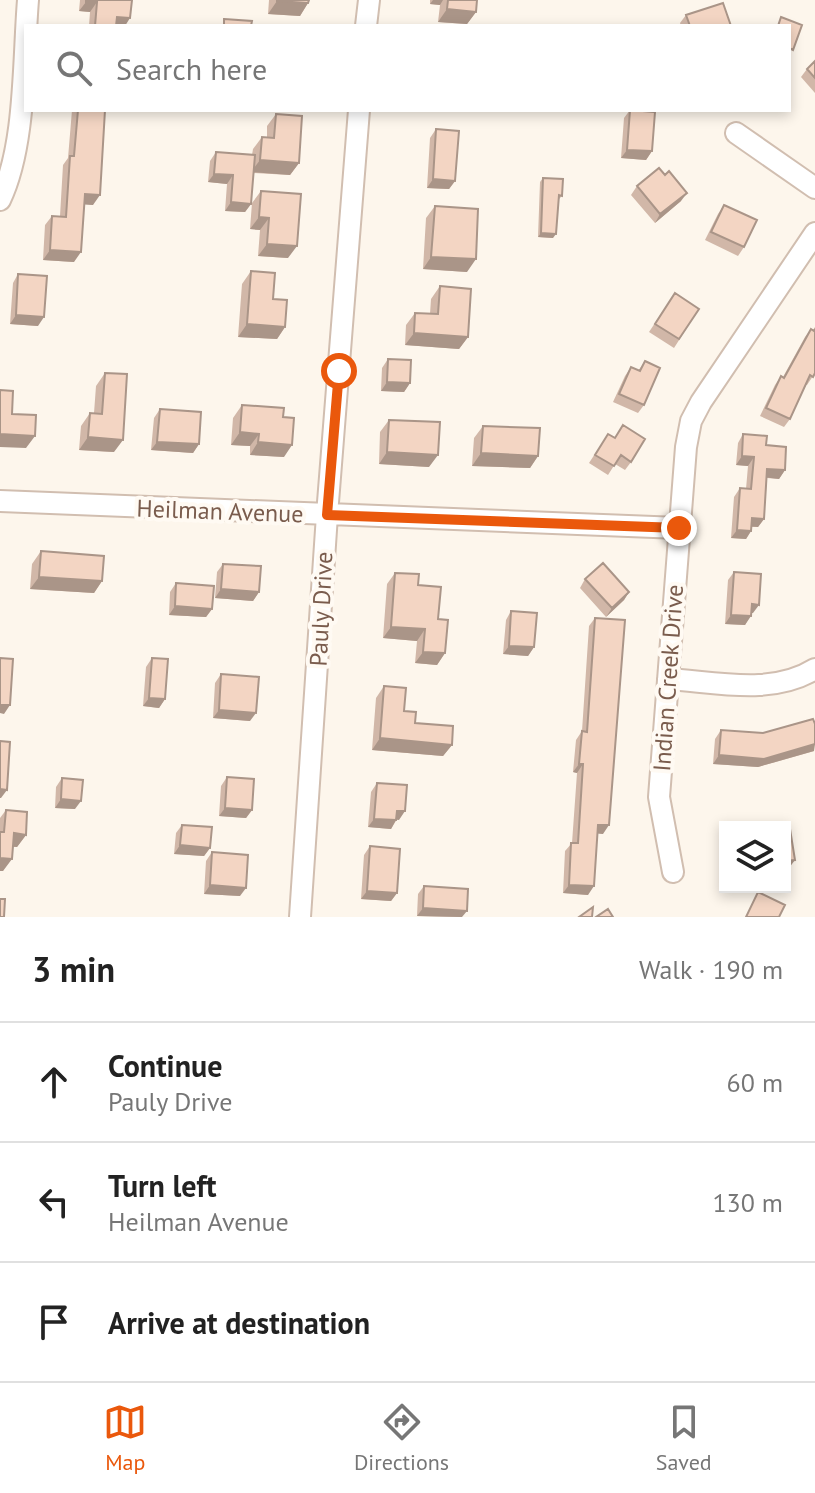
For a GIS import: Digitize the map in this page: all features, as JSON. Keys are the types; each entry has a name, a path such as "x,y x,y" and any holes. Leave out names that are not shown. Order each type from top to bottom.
{"street":[{"path":"26,24 28,0"},
{"path":"366,24 369,0"},
{"path":"0,200 16,154 24,51"},
{"name":"Pauly Drive","path":"300,917 359,112"},
{"path":"736,133 815,188"},
{"name":"Indian Creek Drive","path":"673,872 659,797 679,528 691,421 815,233"},
{"name":"Heilman Avenue","path":"0,501 679,528"},
{"path":"668,679 771,684 797,678 815,669"}],"building":[{"path":"132,0 130,18 117,17 116,24 95,24 97,2 86,2"},
{"path":"277,0 309,0 308,3"},
{"path":"448,0 477,0 476,12 447,9"},
{"path":"723,3 730,24 689,24 686,15"},
{"path":"781,17 802,25 793,50 791,24 779,24"},
{"path":"224,19 252,21 251,24 224,24"},
{"path":"815,61 815,78 807,69"},
{"path":"78,112 105,112 100,195 85,194 81,252 50,250 52,216 66,217 70,156 74,156"},
{"path":"630,112 655,112 652,151 627,150"},
{"path":"276,114 302,116 299,163 260,160 262,137 274,138"},
{"path":"436,129 459,131 455,181 433,179"},
{"path":"216,152 255,155 251,204 231,202 233,175 214,174"},
{"path":"659,168 665,175 669,171 687,193 660,214 637,186"},
{"path":"543,178 563,179 556,234 541,233"},
{"path":"261,191 301,194 297,246 267,244 269,218 259,217"},
{"path":"724,205 757,220 744,247 711,232"},
{"path":"435,206 478,209 476,259 431,257"},
{"path":"251,271 275,273 273,299 287,300 285,327 247,324"},
{"path":"18,274 47,276 44,317 16,315"},
{"path":"440,286 471,289 468,337 414,333 415,313 438,314"},
{"path":"675,293 699,309 679,339 655,324"},
{"path":"811,329 815,329 815,373 813,377 810,375 790,419 766,408 781,376 784,378"},
{"path":"388,359 411,360 410,383 387,382"},
{"path":"645,361 660,368 644,405 619,394 631,367 640,371"},
{"path":"105,373 127,374 123,440 88,437 90,413 102,414"},
{"path":"0,390 13,391 12,414 36,415 35,436 0,434"},
{"path":"242,405 284,408 283,417 294,418 292,445 258,442 259,434 240,432"},
{"path":"160,409 201,412 199,444 157,442"},
{"path":"389,420 440,422 438,455 387,452"},
{"path":"623,425 645,439 631,462 621,455 614,466 595,455 608,434 615,438"},
{"path":"483,426 540,428 538,456 481,453"},
{"path":"743,434 767,436 766,445 786,447 785,470 767,469 764,519 752,518 751,531 737,530 740,488 751,489 754,457 742,456"},
{"path":"41,551 104,556 102,581 39,577"},
{"path":"603,563 629,592 612,608 585,579"},
{"path":"223,564 261,566 259,592 221,589"},
{"path":"734,572 761,574 759,605 752,604 751,616 731,615"},
{"path":"395,573 419,574 418,585 441,587 438,619 448,620 445,653 423,652 425,629 391,627"},
{"path":"176,583 214,586 212,609 175,606"},
{"path":"511,611 537,613 534,647 509,646"},
{"path":"595,618 625,620 609,825 598,825 594,886 569,885 571,843 578,843 583,764 579,764 582,731 587,732"},
{"path":"0,658 13,659 10,705 0,705"},
{"path":"152,658 168,659 165,699 149,698"},
{"path":"221,674 259,677 256,713 219,710"},
{"path":"384,686 406,688 404,711 416,712 415,723 453,726 452,745 380,738"},
{"path":"813,719 815,744 764,759 719,755 721,730 763,733"},
{"path":"0,741 10,742 7,790 0,789"},
{"path":"227,777 254,779 252,810 225,808"},
{"path":"62,778 83,780 81,801 61,799"},
{"path":"377,783 407,785 405,811 397,811 396,820 374,819"},
{"path":"6,810 27,812 26,835 14,833 12,859 0,858 0,832 4,832"},
{"path":"182,825 212,827 210,848 180,845"},
{"path":"791,835 795,860 791,860"},
{"path":"370,846 400,849 397,893 367,891"},
{"path":"212,852 248,855 246,888 210,885"},
{"path":"424,886 468,889 467,911 423,908"},
{"path":"758,893 785,905 779,917 746,917"},
{"path":"0,899 5,899 4,917 0,917"},
{"path":"593,907 592,917 579,917"},
{"path":"608,909 613,917 596,917"}],"route":[{"path":"339,371 327,515 679,528"}]}
